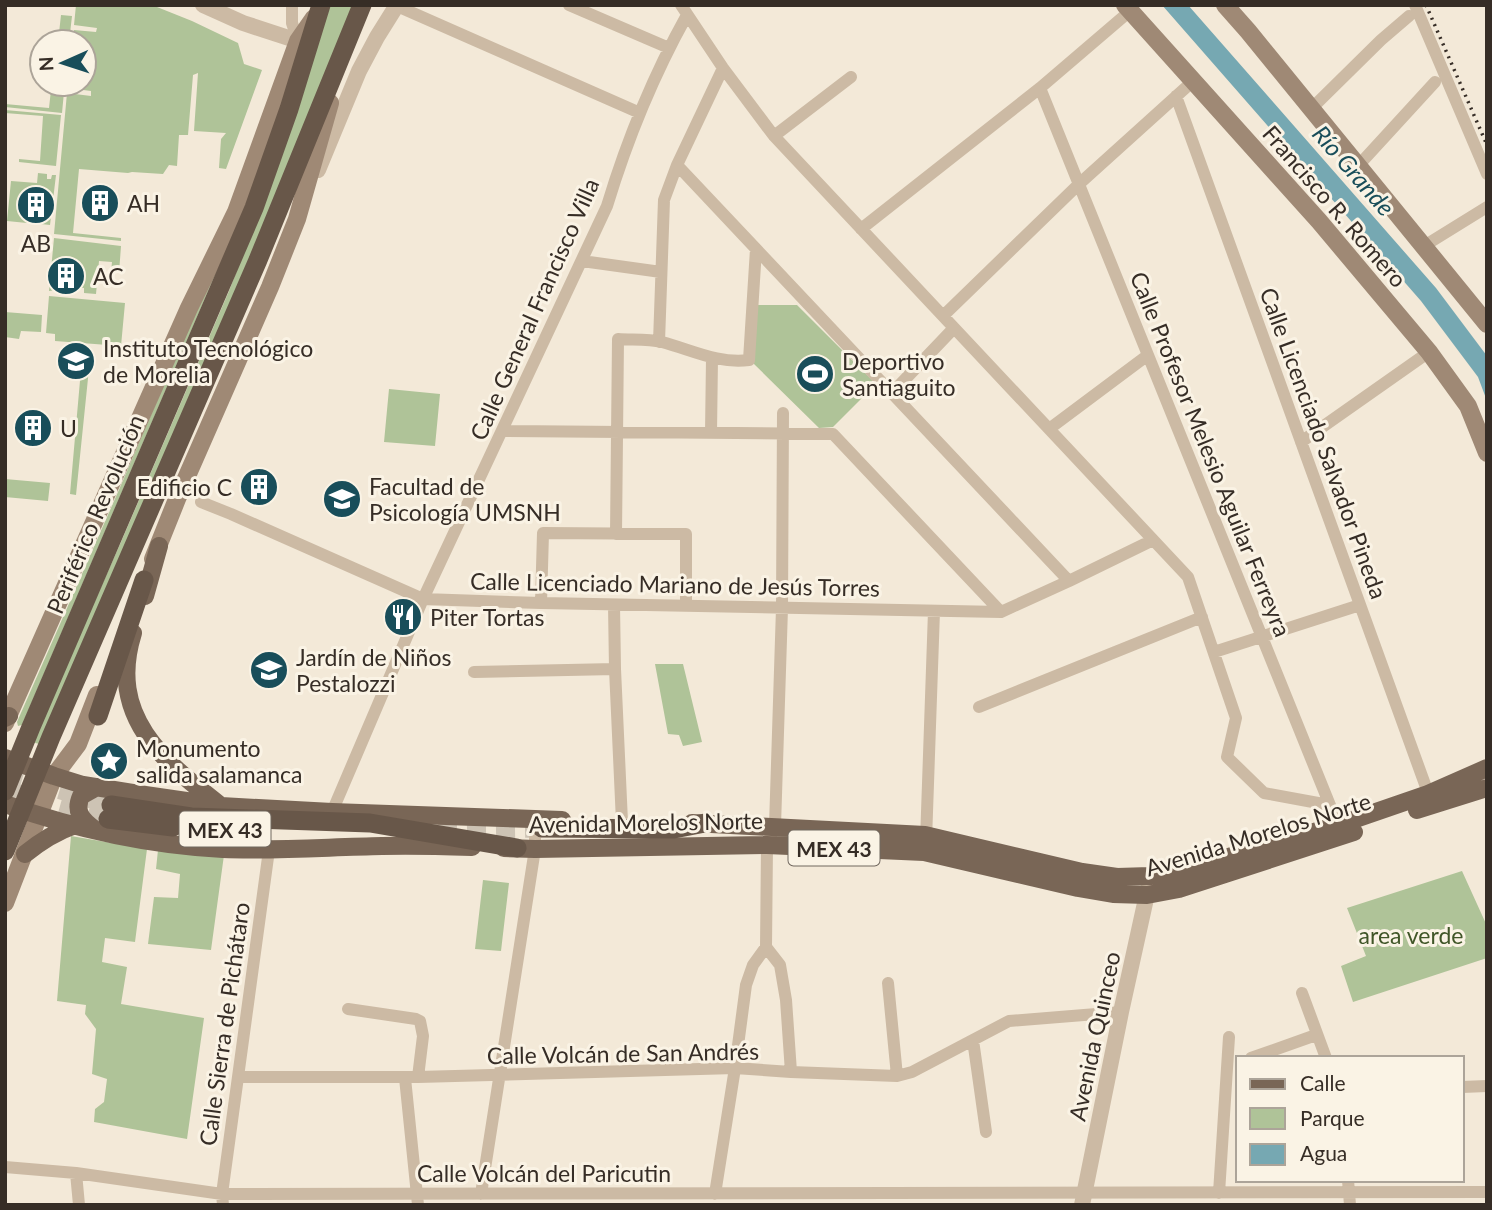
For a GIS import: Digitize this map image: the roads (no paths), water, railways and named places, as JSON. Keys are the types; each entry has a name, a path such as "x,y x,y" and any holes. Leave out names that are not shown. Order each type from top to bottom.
{"highway":[{"name":"Periférico Revolución","path":"5,851 51,737 258,260 362,5"},
{"name":"Periférico Revolución","path":"5,791 254,208 289,109 320,7"},
{"path":"97,716 144,580"},
{"name":"MEX 43","path":"104,818 191,817 370,823 526,849"},
{"name":"MEX 43","path":"104,818 188,829 342,832"},
{"name":"MEX 43","path":"538,823 674,829 705,823"}],"main road":[{"path":"1225,5 1487,324"},
{"path":"7,719 189,308 236,212 298,41 320,7"},
{"name":"Francisco R. Romero","path":"1127,8 1319,221 1429,352 1468,406 1487,453"},
{"name":"Periférico Revolución","path":"5,904 54,776 78,744 186,477 298,219 349,36"},
{"path":"159,546 130,642 127,674 129,695 135,716 164,758 221,806"},
{"name":"Avenida Morelos Norte","path":"5,758 97,788 221,806 538,823 705,823 775,826 925,843 1117,877 1177,872 1340,831"},
{"name":"Avenida Morelos Norte","path":"1430,799 1487,768"},
{"path":"97,788 81,796 78,808 82,820 104,818"},
{"name":"Avenida Morelos Norte","path":"5,804 75,825 104,818 157,842 222,849 386,846 526,849 925,843 1089,890 1147,895 1179,889 1430,799 1487,788"},
{"path":"25,854 56,832 75,825"}],"street":[{"path":"202,5 243,23 298,41"},
{"path":"292,5 292,23 298,41"},
{"path":"298,219 359,71 376,37 397,5 640,113"},
{"path":"569,5 669,48"},
{"path":"861,229 1040,88 1127,8"},
{"path":"684,10 723,68 775,136 1188,577 1236,718 1227,757 1264,793 1329,805"},
{"name":"Calle General Francisco Villa","path":"332,812 423,599 607,206 640,113 684,10"},
{"path":"1311,109 1412,10 1487,174"},
{"path":"659,342 664,200 677,165 723,68"},
{"path":"775,136 850,77"},
{"path":"943,316 1079,184 1192,82"},
{"path":"1358,166 1435,82"},
{"name":"Calle Profesor Melesio Aguilar Ferreyra","path":"1040,88 1340,831"},
{"name":"Calle Licenciado Salvador Pineda","path":"1176,96 1430,799"},
{"path":"677,165 1069,581"},
{"path":"1423,246 1487,207"},
{"path":"616,534 618,339 659,342 734,362 749,360 756,249"},
{"path":"582,261 662,272"},
{"path":"892,393 954,328"},
{"path":"1301,442 1429,352"},
{"path":"1049,429 1148,355"},
{"path":"711,433 712,358"},
{"path":"715,1194 746,985 753,965 766,947 767,845 775,826 782,608 783,413"},
{"path":"503,431 833,434 1001,612"},
{"name":"Calle Licenciado Mariano de Jesús Torres","path":"201,502 423,599 1001,612 1153,540"},
{"path":"541,603 542,533 687,534 685,606"},
{"path":"614,605 622,822"},
{"path":"1214,652 1360,605"},
{"path":"925,843 934,611"},
{"path":"979,707 1202,617"},
{"path":"474,672 615,669"},
{"path":"481,1194 526,849 538,823"},
{"name":"Calle Sierra de Pichátaro","path":"223,1200 269,850"},
{"name":"Avenida Quinceo","path":"1084,1199 1150,876"},
{"path":"766,947 780,965 786,1000 791,1072"},
{"path":"888,983 897,1076"},
{"path":"1302,993 1325,1056"},
{"path":"348,1009 416,1018 420,1021 423,1036 412,1077 417,1199"},
{"name":"Calle Volcán de San Andrés","path":"238,1077 498,1076 735,1068 897,1076 912,1072 1009,1021 1121,1012"},
{"path":"1257,1056 1317,1035"},
{"path":"1219,1193 1229,1037"},
{"path":"973,1041 986,1132"},
{"path":"1464,1087 1487,1086"},
{"name":"Calle Volcán del Paricutin","path":"5,1167 76,1173 223,1200 417,1199 481,1194 609,1199 715,1194 797,1199 1199,1199 1219,1193 1300,1186 1349,1193 1487,1192"},
{"path":"76,1173 79,1205"}],"water":[{"path":"1162,5 1188,5 1436,288 1487,356 1487,401 1478,377 1421,301"}],"tunnel":[{"path":"5,771 111,805"},
{"path":"5,788 108,819"},
{"path":"438,830 542,828"}],"railway":[{"path":"1426,5 1487,145"}],"place":[{"name":"AH","path":"100,203"},
{"name":"AB","path":"36,205"},
{"name":"AC","path":"66,276"},
{"name":"Instituto Tecnológico de Morelia","path":"76,361"},
{"name":"Deportivo Santiaguito","path":"815,374"},
{"name":"U","path":"33,428"},
{"name":"Edificio C","path":"259,487"},
{"name":"Facultad de Psicología UMSNH","path":"342,499"},
{"name":"Piter Tortas","path":"403,617"},
{"name":"Jardín de Niños Pestalozzi","path":"269,670"},
{"name":"Monumento salida salamanca","path":"109,761"}],"water label":[{"name":"Río Grande","path":"1354,170"}],"park label":[{"name":"area verde","path":"1411,935"}]}
